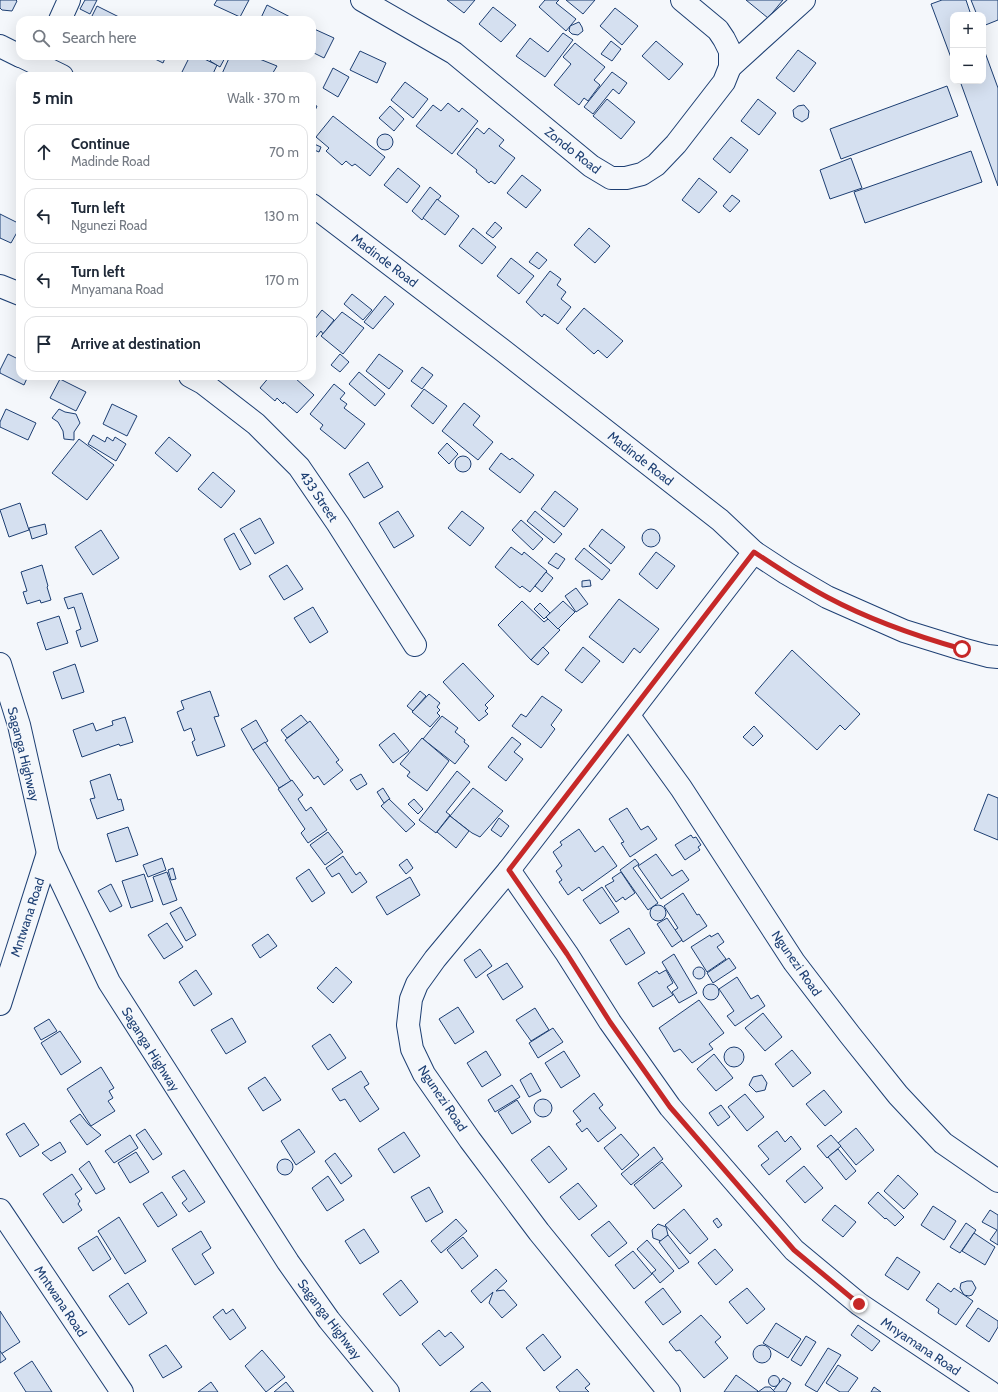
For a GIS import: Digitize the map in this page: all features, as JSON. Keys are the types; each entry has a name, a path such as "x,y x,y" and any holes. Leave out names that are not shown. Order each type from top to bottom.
{"street":[{"path":"62,16 69,0"},
{"name":"Zondo Road","path":"362,0 454,53 591,166 611,178 626,178 642,174 656,165 676,144 724,82 730,67"},
{"path":"682,0 718,30 730,51 730,67"},
{"path":"730,67 804,0"},
{"path":"0,46 16,52"},
{"path":"34,60 55,72"},
{"name":"Madinde Road","path":"316,208 501,349 715,517 754,552 826,597 870,617 920,636 988,656 998,657"},
{"path":"0,286 16,292"},
{"name":"433 Street","path":"197,380 256,424 299,467 338,524 414,645"},
{"name":"Ngunezi Road","path":"669,1392 544,1238 470,1140 424,1074 412,1049 408,1025 411,999 417,984 435,959 509,870 754,552"},
{"name":"Saganga Highway","path":"0,664 18,725 48,853 109,982 288,1262 329,1320 388,1392"},
{"name":"Ngunezi Road","path":"629,716 681,788 794,962 855,1041 898,1095 942,1142 998,1181"},
{"name":"Mntwana Road","path":"0,1004 48,853"},
{"name":"Mnyamana Road","path":"509,870 567,954 610,1022 670,1107 794,1250 859,1304 990,1392"},
{"name":"Mntwana Road","path":"0,1210 122,1392"}],"building":[{"path":"0,0 17,1 12,11 2,10 0,8"},
{"path":"85,0 97,0 90,14 80,9"},
{"path":"217,0 249,0 241,16 214,5"},
{"path":"447,0 475,0 464,13"},
{"path":"545,0 559,0 556,3 576,19 566,31 539,7"},
{"path":"566,0 595,0 583,14"},
{"path":"746,0 783,0 768,18"},
{"path":"942,0 966,0 970,12 950,12 950,55 931,4"},
{"path":"971,0 998,0 998,20 986,25 986,12 976,12"},
{"path":"267,5 288,16 262,16"},
{"path":"97,6 117,16 92,16"},
{"path":"493,7 516,25 501,42 479,24"},
{"path":"615,8 638,26 622,45 600,26"},
{"path":"579,22 583,31 578,35 572,34 569,31 570,26"},
{"path":"316,30 334,38 324,58 316,54"},
{"path":"563,33 573,40 545,77 516,56 530,38 548,52"},
{"path":"611,41 621,49 612,61 601,54"},
{"path":"656,41 683,64 669,80 642,56"},
{"path":"575,43 605,67 594,80 600,85 588,101 584,98 579,105 554,85 571,64 563,57"},
{"path":"798,50 816,63 794,92 776,78"},
{"path":"360,51 386,63 377,83 350,70"},
{"path":"986,55 998,88 998,186 961,84 986,84"},
{"path":"157,60 164,60 163,63"},
{"path":"188,60 206,60 217,65 214,72 182,72"},
{"path":"211,60 224,60 220,67"},
{"path":"228,60 262,60 277,66 273,72 223,72"},
{"path":"333,68 349,77 338,97 323,88"},
{"path":"612,72 627,83 619,94 613,89 593,114 584,107"},
{"path":"405,82 428,99 413,118 391,100"},
{"path":"947,86 958,116 841,159 830,129"},
{"path":"607,99 635,122 621,139 593,116"},
{"path":"758,99 776,113 759,135 741,121"},
{"path":"448,103 459,112 462,108 478,121 452,154 416,126 433,105 441,111"},
{"path":"804,105 809,111 808,118 802,122 794,117 793,110 798,106"},
{"path":"390,106 404,119 394,131 379,118"},
{"path":"333,116 385,157 370,176 355,164 352,166 346,161 342,165 326,151 329,148 316,137"},
{"path":"477,128 484,134 489,128 504,140 499,146 515,158 495,184 491,181 489,183 476,172 477,170 457,154"},
{"path":"382,134 388,134 393,139 391,148 388,150 382,150 377,145 377,139"},
{"path":"731,137 748,150 730,173 713,159"},
{"path":"316,145 321,147 319,152 316,151"},
{"path":"971,151 982,182 865,223 854,192"},
{"path":"851,158 862,188 830,199 820,170"},
{"path":"398,168 420,186 407,203 384,185"},
{"path":"522,175 541,190 526,208 507,193"},
{"path":"699,178 717,192 699,213 682,200"},
{"path":"430,187 441,196 422,220 412,211"},
{"path":"732,195 740,201 730,212 723,206"},
{"path":"437,199 459,216 445,235 423,218"},
{"path":"0,214 16,222 16,234 11,243 0,238"},
{"path":"495,222 502,228 493,238 486,233"},
{"path":"473,228 496,247 482,264 459,246"},
{"path":"589,228 610,246 595,263 574,245"},
{"path":"537,252 547,260 539,269 529,262"},
{"path":"511,258 534,276 519,294 497,276"},
{"path":"550,271 561,279 557,285 566,292 561,299 571,307 558,324 544,314 542,317 526,302"},
{"path":"352,294 372,310 363,320 344,304"},
{"path":"385,296 394,304 373,329 364,322"},
{"path":"584,308 623,341 607,358 598,350 594,354 566,329"},
{"path":"322,310 334,320 323,334 321,331 316,337 316,318"},
{"path":"342,312 364,328 343,354 321,336"},
{"path":"8,354 16,358 16,380 26,380 24,385 0,373"},
{"path":"340,354 349,362 340,372 331,365"},
{"path":"379,354 403,371 389,389 366,371"},
{"path":"422,367 433,375 422,389 411,381"},
{"path":"359,372 385,394 375,406 349,384"},
{"path":"59,380 86,392 76,411 50,398"},
{"path":"267,380 297,380 314,395 297,413 277,398 275,401 260,388"},
{"path":"334,384 345,393 340,399 347,404 344,408 365,424 345,449 320,429 323,425 310,414"},
{"path":"424,389 447,406 433,424 411,406"},
{"path":"464,403 480,416 473,425 493,442 478,460 442,431"},
{"path":"112,404 137,416 127,436 103,424"},
{"path":"6,409 36,423 28,440 0,427 0,422"},
{"path":"59,409 76,414 80,423 74,432 74,440 64,439 63,431 58,422 52,418"},
{"path":"93,435 105,442 107,437 113,441 115,437 126,444 116,461 88,444"},
{"path":"169,437 191,455 177,472 155,453"},
{"path":"79,439 114,465 87,500 52,473"},
{"path":"447,443 458,454 449,464 438,453"},
{"path":"501,453 510,460 512,458 534,475 520,493 489,469"},
{"path":"460,456 466,456 471,461 469,470 466,472 460,472 455,467 455,461"},
{"path":"368,462 383,487 364,498 349,474"},
{"path":"213,472 235,491 221,508 198,489"},
{"path":"555,491 578,509 564,527 541,509"},
{"path":"20,503 29,530 9,537 0,510"},
{"path":"398,511 414,536 394,548 379,523"},
{"path":"462,511 484,528 470,546 448,528"},
{"path":"535,511 562,534 554,543 527,521"},
{"path":"260,518 274,543 255,554 240,529"},
{"path":"521,520 543,539 533,550 512,530"},
{"path":"45,524 47,534 32,539 29,528"},
{"path":"602,529 625,547 611,564 589,546"},
{"path":"651,529 657,532 660,538 657,544 651,547 645,544 642,538 645,532"},
{"path":"101,530 119,558 93,575 75,547"},
{"path":"234,533 251,564 240,570 224,539"},
{"path":"511,547 522,555 524,552 547,571 530,592 522,586 520,588 495,567"},
{"path":"584,548 610,570 602,580 575,559"},
{"path":"656,552 675,566 657,589 639,574"},
{"path":"556,553 565,559 558,569 548,563"},
{"path":"42,565 51,600 41,603 40,600 27,604 23,592 27,591 21,572"},
{"path":"287,565 303,589 284,600 269,576"},
{"path":"546,572 553,578 542,592 535,586"},
{"path":"590,580 591,586 582,587 582,581"},
{"path":"576,588 588,604 576,612 565,596"},
{"path":"82,593 98,641 81,647 76,631 81,629 74,607 68,609 64,598"},
{"path":"619,599 659,629 640,653 634,648 623,663 589,637"},
{"path":"522,601 544,622 548,619 560,630 531,660 498,625"},
{"path":"563,601 575,612 558,629 546,617"},
{"path":"540,603 550,613 544,619 534,609"},
{"path":"313,607 328,632 310,643 294,618"},
{"path":"59,616 68,643 46,650 37,623"},
{"path":"543,647 549,653 538,665 531,660"},
{"path":"583,647 600,661 582,683 565,670"},
{"path":"792,650 860,714 845,730 840,725 817,750 755,693"},
{"path":"463,663 494,696 485,705 488,708 485,711 488,714 479,721 443,682"},
{"path":"75,664 84,692 62,699 53,672"},
{"path":"210,691 219,716 214,717 225,746 197,756 192,742 195,740 191,728 184,731 177,712 184,709 181,701"},
{"path":"420,691 426,696 413,711 407,706"},
{"path":"429,694 440,703 437,707 440,710 437,713 440,716 430,727 412,712"},
{"path":"542,696 562,710 551,725 555,729 541,748 512,726 521,714 526,717"},
{"path":"301,715 308,723 287,738 281,730"},
{"path":"442,716 458,728 455,732 465,740 464,742 469,746 455,764 423,739"},
{"path":"125,717 133,742 120,746 119,744 82,757 73,730 93,723 96,731 113,725 112,721"},
{"path":"256,720 268,741 253,750 241,729"},
{"path":"310,721 339,760 336,762 343,770 324,785 318,776 314,779 285,740"},
{"path":"754,726 763,736 753,746 743,737"},
{"path":"394,733 409,751 393,763 379,745"},
{"path":"512,737 521,744 514,752 523,759 506,781 488,767"},
{"path":"422,738 449,761 427,791 407,776 410,772 400,764"},
{"path":"265,742 291,781 279,788 253,750"},
{"path":"457,771 470,782 446,812 450,815 436,833 419,820"},
{"path":"110,774 118,800 121,799 124,810 97,819 90,799 95,798 90,781"},
{"path":"361,774 367,784 357,790 350,780"},
{"path":"292,780 303,795 298,799 306,811 311,807 327,830 308,843 301,833 305,829 278,789"},
{"path":"383,788 390,799 384,803 377,792"},
{"path":"473,788 503,811 480,837 472,833 450,816"},
{"path":"988,794 998,798 998,840 974,830"},
{"path":"389,799 415,824 406,832 381,806"},
{"path":"414,799 423,809 418,814 408,804"},
{"path":"627,808 641,830 648,826 657,839 630,857 621,843 624,842 609,819"},
{"path":"450,816 469,831 456,848 437,832"},
{"path":"499,818 509,826 501,837 491,830"},
{"path":"128,827 138,855 116,862 107,834"},
{"path":"579,829 595,852 603,846 617,866 582,891 579,887 568,895 559,882 562,880 556,871 562,866 553,852 562,845 560,842"},
{"path":"328,832 343,852 325,865 310,845"},
{"path":"691,835 693,838 696,837 701,845 698,847 700,850 685,860 675,845"},
{"path":"656,854 672,876 682,870 689,880 661,899 638,866"},
{"path":"343,856 356,875 360,872 367,882 352,893 339,873 332,877 326,868"},
{"path":"162,858 166,870 148,877 143,865"},
{"path":"407,859 413,868 406,874 399,865"},
{"path":"635,859 639,864 633,868 658,903 648,910 620,870"},
{"path":"173,868 176,879 171,880 168,870"},
{"path":"309,869 325,893 312,902 296,878"},
{"path":"167,872 177,900 163,905 153,877"},
{"path":"621,872 635,893 625,900 623,897 616,902 605,886 614,881 612,878"},
{"path":"144,874 153,901 131,908 122,881"},
{"path":"410,877 420,895 387,915 376,897"},
{"path":"111,884 122,906 110,912 98,891"},
{"path":"602,887 619,912 600,924 583,900"},
{"path":"683,893 697,915 699,914 707,926 683,942 675,930 678,928 664,906"},
{"path":"658,905 664,907 666,913 664,919 658,921 652,919 650,913 652,907"},
{"path":"181,907 196,935 186,941 170,913"},
{"path":"667,918 682,940 672,947 657,924"},
{"path":"167,923 183,947 164,959 148,935"},
{"path":"629,928 645,953 626,965 610,940"},
{"path":"718,933 724,942 717,947 726,959 707,972 691,947 710,935 711,937"},
{"path":"268,934 277,946 260,958 252,945"},
{"path":"480,949 492,966 476,978 464,960"},
{"path":"674,954 697,993 679,1003 672,992 678,988 662,962"},
{"path":"729,958 736,968 713,983 707,973"},
{"path":"507,963 523,987 503,1000 487,975"},
{"path":"336,967 352,982 333,1003 317,988"},
{"path":"697,967 701,967 705,973 701,979 697,979 693,975 693,971"},
{"path":"196,970 212,994 194,1006 179,982"},
{"path":"666,970 673,983 667,987 673,995 653,1007 638,983 657,971 659,974"},
{"path":"737,977 751,999 758,995 765,1006 735,1026 727,1016 734,1011 719,989"},
{"path":"711,984 718,989 719,992 714,999 711,1000 704,995 703,992 708,985"},
{"path":"699,1000 724,1033 709,1044 713,1049 692,1063 680,1049 674,1052 659,1028"},
{"path":"458,1007 474,1032 455,1044 439,1019"},
{"path":"535,1008 549,1030 531,1041 516,1020"},
{"path":"763,1013 782,1037 765,1051 745,1028"},
{"path":"232,1018 246,1042 226,1054 211,1030"},
{"path":"49,1019 57,1031 41,1040 34,1028"},
{"path":"553,1028 563,1042 538,1058 529,1043"},
{"path":"60,1031 81,1062 61,1075 41,1043"},
{"path":"330,1034 346,1058 328,1070 312,1046"},
{"path":"734,1047 741,1050 744,1057 741,1064 734,1067 727,1064 724,1057 727,1050"},
{"path":"792,1050 811,1073 793,1087 775,1064"},
{"path":"486,1051 501,1075 482,1087 467,1063"},
{"path":"564,1051 580,1076 561,1088 545,1063"},
{"path":"714,1054 733,1078 716,1091 697,1069"},
{"path":"101,1067 114,1088 109,1091 113,1098 108,1101 115,1111 91,1126 67,1089"},
{"path":"361,1071 369,1084 364,1087 379,1109 360,1122 345,1099 340,1101 332,1089"},
{"path":"531,1073 541,1091 529,1097 520,1080"},
{"path":"762,1075 767,1083 765,1090 756,1092 749,1085 753,1077"},
{"path":"265,1077 281,1100 263,1111 248,1088"},
{"path":"512,1085 520,1097 495,1112 488,1100"},
{"path":"824,1090 842,1112 825,1126 806,1104"},
{"path":"594,1093 603,1105 599,1108 616,1128 598,1142 587,1128 582,1132 576,1124 581,1121 573,1111"},
{"path":"745,1094 764,1117 747,1131 728,1107"},
{"path":"543,1099 549,1102 552,1108 549,1114 543,1117 537,1114 534,1108 537,1102"},
{"path":"517,1100 531,1122 512,1134 498,1112"},
{"path":"721,1105 730,1117 718,1126 709,1113"},
{"path":"80,1114 88,1124 101,1135 87,1145 70,1121"},
{"path":"24,1123 39,1145 20,1157 6,1134"},
{"path":"856,1128 874,1150 856,1165 838,1143"},
{"path":"145,1129 162,1154 153,1160 136,1135"},
{"path":"299,1129 315,1152 296,1165 281,1141"},
{"path":"777,1131 785,1142 791,1136 801,1149 769,1175 761,1165 769,1159 758,1146"},
{"path":"404,1132 420,1156 394,1173 378,1149"},
{"path":"621,1134 639,1155 622,1170 604,1148"},
{"path":"130,1135 138,1148 114,1163 105,1151"},
{"path":"831,1135 841,1146 827,1158 817,1146"},
{"path":"60,1142 66,1152 51,1161 42,1153"},
{"path":"549,1146 567,1169 549,1183 531,1160"},
{"path":"654,1147 663,1159 631,1185 621,1174"},
{"path":"838,1149 856,1171 846,1180 828,1157"},
{"path":"136,1152 149,1172 130,1183 118,1163"},
{"path":"335,1153 352,1176 341,1184 325,1161"},
{"path":"285,1159 292,1164 293,1167 288,1174 285,1175 278,1170 277,1167 282,1160"},
{"path":"89,1161 105,1189 96,1194 79,1169"},
{"path":"662,1162 682,1186 654,1209 634,1185"},
{"path":"804,1166 823,1188 805,1203 786,1181"},
{"path":"184,1170 205,1202 189,1212 182,1203 187,1199 172,1177"},
{"path":"72,1174 82,1189 75,1194 80,1201 78,1204 82,1210 63,1223 43,1194"},
{"path":"898,1175 918,1194 904,1209 884,1191"},
{"path":"328,1176 344,1200 327,1211 312,1188"},
{"path":"578,1183 597,1206 579,1220 560,1197"},
{"path":"429,1187 443,1212 426,1222 411,1197"},
{"path":"162,1192 177,1215 158,1227 143,1204"},
{"path":"878,1192 904,1217 895,1226 868,1203"},
{"path":"835,1205 856,1222 843,1237 822,1220"},
{"path":"933,1206 956,1221 944,1240 921,1225"},
{"path":"684,1209 708,1239 690,1254 665,1225"},
{"path":"990,1210 998,1215 998,1245 990,1240 997,1230 982,1222"},
{"path":"119,1217 146,1261 125,1274 98,1231"},
{"path":"717,1218 722,1225 718,1228 713,1221"},
{"path":"456,1219 467,1231 441,1253 431,1241"},
{"path":"609,1221 627,1243 609,1257 591,1235"},
{"path":"966,1223 976,1230 960,1253 950,1247"},
{"path":"658,1224 666,1227 668,1235 661,1241 653,1238 652,1230"},
{"path":"364,1229 379,1252 360,1264 345,1241"},
{"path":"201,1231 211,1248 202,1254 214,1273 195,1285 172,1249"},
{"path":"974,1233 995,1247 985,1265 962,1251"},
{"path":"668,1235 689,1262 679,1269 659,1242"},
{"path":"97,1236 111,1259 93,1271 78,1248"},
{"path":"463,1237 478,1256 462,1269 447,1250"},
{"path":"647,1240 674,1271 660,1283 652,1273 656,1270 637,1249"},
{"path":"715,1249 733,1270 716,1285 698,1263"},
{"path":"633,1251 652,1274 634,1289 615,1265"},
{"path":"897,1257 920,1272 908,1290 885,1275"},
{"path":"496,1269 507,1281 496,1291 504,1290 517,1305 502,1318 489,1303 493,1292 481,1303 471,1291"},
{"path":"401,1280 418,1302 400,1316 383,1294"},
{"path":"972,1281 976,1288 972,1295 969,1296 964,1295 960,1288 961,1283"},
{"path":"128,1283 147,1313 129,1325 109,1296"},
{"path":"938,1283 951,1292 954,1288 973,1301 956,1325 938,1313 939,1309 926,1300"},
{"path":"663,1288 681,1312 663,1325 645,1302"},
{"path":"747,1288 765,1309 747,1324 729,1302"},
{"path":"978,1308 998,1321 998,1327 989,1342 966,1326"},
{"path":"223,1309 226,1314 233,1309 246,1328 230,1340 213,1317"},
{"path":"0,1311 20,1342 1,1354 0,1352"},
{"path":"701,1315 721,1337 715,1342 728,1358 704,1378 680,1350 676,1351 669,1342"},
{"path":"776,1323 801,1339 788,1358 763,1343"},
{"path":"858,1325 880,1341 872,1351 851,1335"},
{"path":"439,1330 445,1337 451,1332 464,1347 440,1366 422,1344"},
{"path":"543,1334 561,1357 544,1371 526,1348"},
{"path":"806,1336 816,1342 801,1366 791,1360"},
{"path":"166,1345 182,1367 163,1378 149,1355"},
{"path":"762,1345 768,1348 771,1354 768,1360 762,1363 756,1360 753,1354 756,1348"},
{"path":"828,1348 841,1355 817,1392 805,1385"},
{"path":"262,1350 285,1377 266,1392 245,1366"},
{"path":"0,1351 6,1359 0,1363"},
{"path":"32,1361 52,1392 26,1392 14,1373"},
{"path":"838,1365 858,1378 848,1392 840,1392 826,1383"},
{"path":"577,1369 590,1384 585,1388 589,1392 560,1392 556,1387"},
{"path":"736,1375 758,1391 724,1392"},
{"path":"774,1375 778,1377 780,1381 778,1385 774,1387 770,1385 768,1381 770,1377"},
{"path":"783,1378 791,1383 786,1392 773,1391"},
{"path":"211,1382 218,1392 198,1392"},
{"path":"286,1382 294,1392 274,1392"},
{"path":"482,1382 491,1392 470,1392"},
{"path":"765,1387 770,1387 775,1392 758,1392"},
{"path":"874,1387 881,1392 871,1392"}],"route":[{"path":"859,1304 794,1250 670,1107 610,1022 567,954 509,870 754,552 826,597 904,632 962,649"}]}
